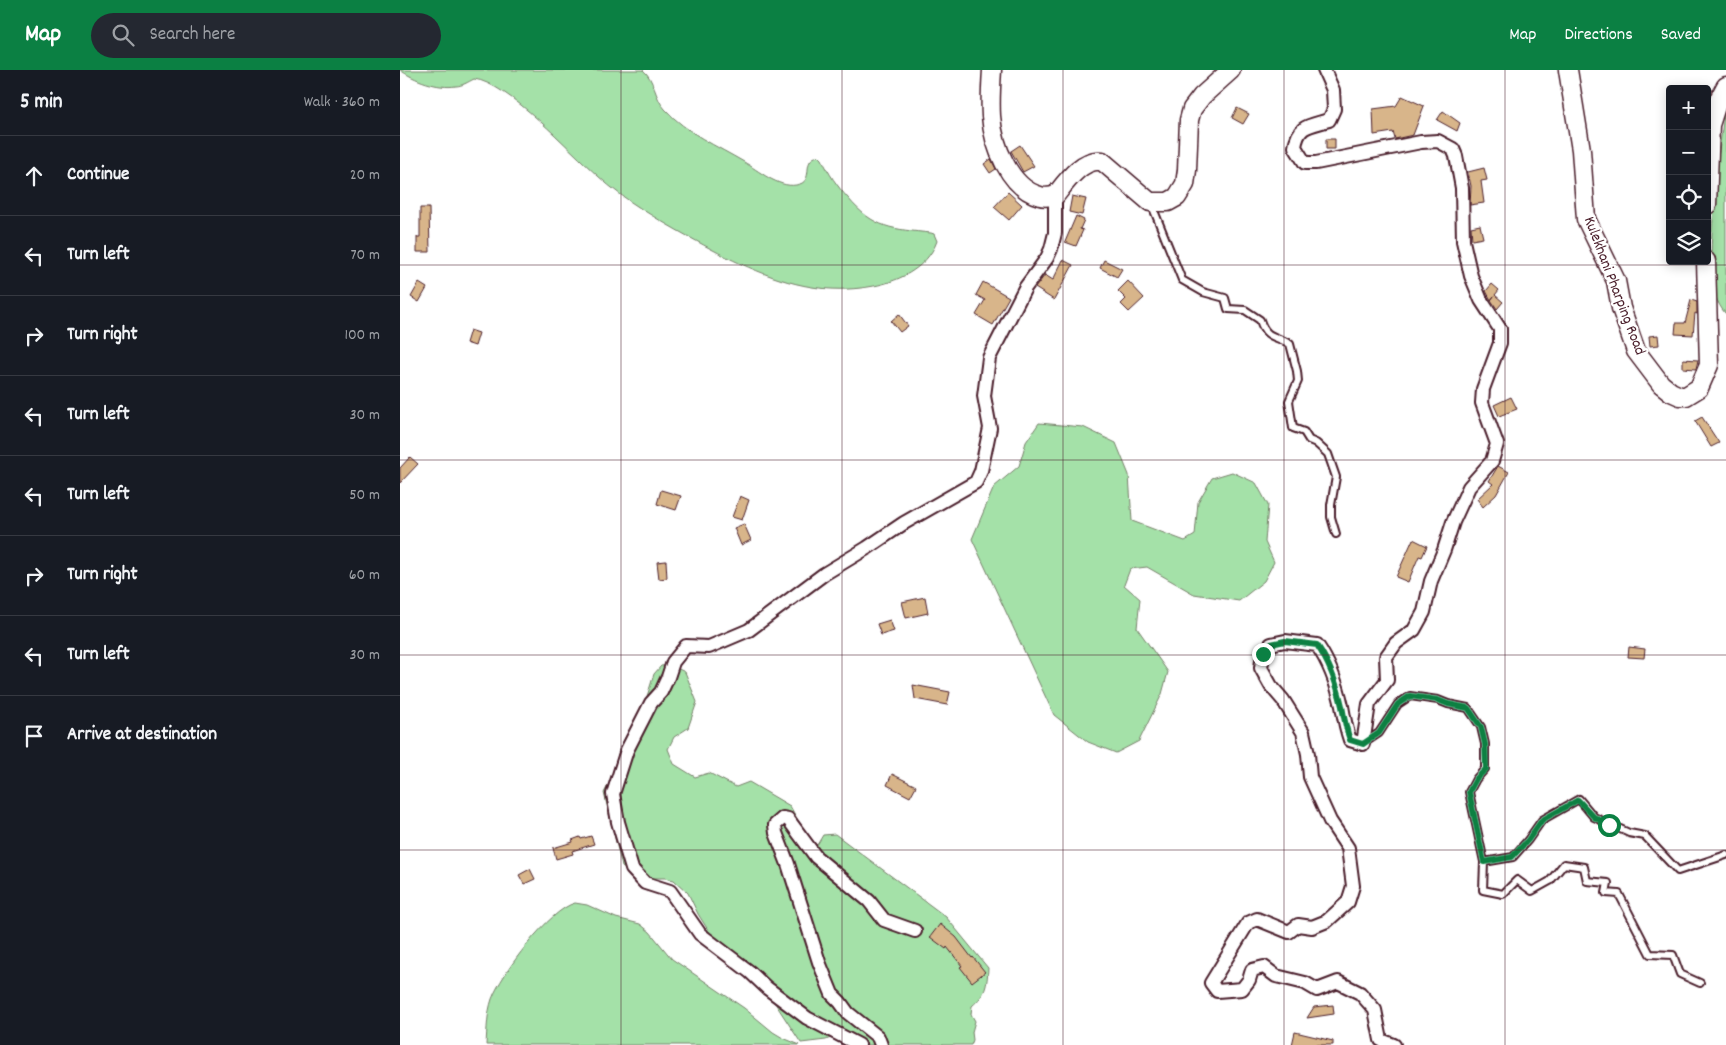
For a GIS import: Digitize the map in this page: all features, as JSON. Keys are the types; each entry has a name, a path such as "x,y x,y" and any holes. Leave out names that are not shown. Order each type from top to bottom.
{"main road":[{"path":"992,70 990,104 994,136 1007,169 1022,187 1042,197 1055,196 1082,167 1094,160 1102,161 1131,188 1150,202 1168,202 1177,197 1185,184 1188,120 1192,109 1202,96 1231,70"},
{"name":"Kulekhani Pharping Road","path":"1568,70 1581,150 1586,220 1616,281 1621,308 1636,351 1661,384 1670,392 1680,396 1686,396 1699,388 1709,365 1706,265"},
{"path":"1708,175 1710,125 1717,103 1726,86"}],"street":[{"path":"1324,70 1333,90 1334,109 1329,120 1301,130 1296,136 1295,147 1305,162 1316,163 1438,140 1453,149 1462,188 1461,231 1471,276 1481,300 1500,329 1500,344 1483,389 1482,403 1497,444 1492,461 1469,487 1431,581 1424,612 1414,630 1396,643 1386,656 1387,680 1370,704 1363,744 1350,740 1345,726 1335,679 1328,661 1317,645 1285,641 1271,644 1263,654 1261,668 1302,732 1308,754 1310,777 1330,821 1348,848 1354,886 1348,902 1342,910 1327,921 1312,926 1298,924 1289,932 1257,919 1248,923 1211,983 1217,991 1242,989 1249,980 1252,970 1264,967 1276,976 1306,983 1317,990 1338,982 1360,993 1375,1010 1381,1040 1394,1045"},
{"path":"859,1045 807,1018 700,934 670,891 645,883 637,875 632,869 613,794 627,750 651,703 661,692 673,662 686,646 709,647 749,630 824,574 904,523 976,482 981,471 990,428 984,396 989,358 1025,288 1047,258 1055,233 1055,196"},
{"path":"881,1045 878,1037 848,1013 832,994 819,962 788,864 776,834 775,825 782,818 788,819 816,856 868,901 884,920 915,931"}],"lane":[{"path":"1150,202 1182,280 1203,292 1225,298 1228,310 1245,310 1260,320 1263,329 1271,337 1281,339 1290,344 1298,371 1298,382 1289,401 1293,428 1304,432 1309,440 1316,443 1328,454 1336,477 1331,505 1331,517 1336,534"},
{"path":"1363,744 1379,733 1398,704 1410,696 1438,700 1468,708 1481,727 1485,744 1486,769 1476,779 1469,792 1484,862 1483,890 1503,894 1517,880 1532,891 1550,881 1564,864 1584,867 1587,881 1608,883 1606,893 1619,894 1650,954 1673,955 1680,974 1700,983"},
{"path":"1484,862 1512,857 1528,840 1542,820 1578,800 1594,817 1630,833 1645,836 1678,871 1726,855"}],"green space":[{"path":"400,70 643,70 650,79 661,104 673,118 692,132 768,178 782,184 796,185 802,183 806,180 810,161 819,156 840,189 867,216 885,226 934,234 937,241 932,251 918,267 900,278 879,285 854,289 812,287 764,274 718,253 630,202 598,176 539,120 504,92 488,83 474,79 449,87 434,85 412,77"},
{"path":"1726,110 1726,314 1716,296 1711,274 1712,229 1715,203 1714,187"},
{"path":"1039,423 1083,427 1116,443 1129,475 1132,521 1185,541 1195,535 1198,502 1212,478 1232,472 1256,483 1268,505 1265,542 1274,562 1264,581 1239,601 1194,594 1147,567 1130,569 1124,585 1140,599 1137,628 1168,672 1162,694 1139,741 1116,753 1088,742 1054,715 972,539 994,487 1019,466 1026,442"},
{"path":"670,665 685,672 697,702 688,728 674,737 668,749 674,764 695,777 709,773 736,787 749,782 790,806 809,840 817,845 823,835 835,834 946,917 988,968 985,989 972,1006 971,1014 975,1021 971,1045 868,1045 844,1032 826,1040 801,1043 773,1000 727,960 698,914 688,893 674,880 638,878 622,867 604,793 614,774 619,750 627,734 639,722 654,674 661,666"},
{"path":"575,903 587,905 616,918 640,924 650,932 672,959 744,1008 773,1032 800,1045 486,1045 490,1005 505,974 540,929 565,908"}],"building":[{"path":"1402,96 1424,106 1413,135 1395,139 1393,132 1374,135 1373,109 1396,106"},
{"path":"1237,108 1249,114 1243,124 1232,118"},
{"path":"1443,111 1460,123 1457,131 1437,120"},
{"path":"1326,139 1335,139 1335,149 1326,149"},
{"path":"1020,145 1034,166 1023,172 1011,151"},
{"path":"991,159 996,169 990,173 984,164"},
{"path":"1484,168 1487,180 1481,181 1484,203 1470,205 1471,186 1468,172"},
{"path":"1008,192 1022,205 1009,220 994,207"},
{"path":"1072,196 1086,199 1082,215 1069,212"},
{"path":"420,208 429,208 430,252 417,252 417,237 420,237"},
{"path":"1076,216 1084,220 1080,229 1083,230 1076,246 1065,242"},
{"path":"1480,225 1483,238 1472,240 1471,227"},
{"path":"1063,260 1073,265 1054,300 1035,288 1045,275 1053,280"},
{"path":"1104,260 1122,269 1117,277 1100,268"},
{"path":"1128,281 1144,298 1129,312 1121,304 1126,299 1118,291"},
{"path":"983,282 1009,297 993,325 976,315 985,300 976,295"},
{"path":"419,283 427,288 419,302 411,297"},
{"path":"1492,284 1499,290 1495,295 1503,302 1497,309 1486,291"},
{"path":"1691,300 1697,302 1693,335 1675,334 1676,323 1685,323"},
{"path":"899,314 908,326 900,332 891,321"},
{"path":"470,330 479,333 475,346 466,343"},
{"path":"1658,335 1659,345 1650,346 1649,336"},
{"path":"1683,359 1698,360 1696,369 1683,368"},
{"path":"1511,397 1517,409 1499,416 1494,405"},
{"path":"1702,417 1719,443 1711,447 1695,421"},
{"path":"410,457 418,464 400,483 400,468"},
{"path":"1498,466 1509,472 1496,495 1483,507 1477,499 1493,484 1489,481"},
{"path":"661,490 681,496 676,510 657,504"},
{"path":"740,496 749,500 742,520 732,517"},
{"path":"744,524 751,540 741,545 734,528"},
{"path":"1413,539 1427,546 1422,557 1419,556 1408,582 1396,577"},
{"path":"666,561 667,578 659,579 657,562"},
{"path":"925,597 928,613 906,618 902,602"},
{"path":"890,620 894,631 881,635 877,624"},
{"path":"1629,647 1645,649 1644,658 1628,657"},
{"path":"913,685 950,692 947,705 915,699"},
{"path":"892,774 916,786 910,797 887,785"},
{"path":"591,836 594,844 572,851 573,854 556,859 553,848 573,842 572,840 580,837 581,839"},
{"path":"530,869 535,879 524,884 519,875"},
{"path":"940,924 956,937 985,972 972,982 947,947 946,949 930,937"},
{"path":"1333,1005 1334,1014 1307,1018 1314,1007"},
{"path":"1295,1032 1333,1041 1333,1045 1292,1045"}],"route":[{"path":"1263,654 1271,644 1285,641 1317,645 1328,661 1335,679 1345,726 1350,740 1363,744 1379,733 1398,704 1410,696 1438,700 1468,708 1481,727 1485,744 1486,769 1476,779 1469,792 1484,862 1512,857 1528,840 1542,820 1578,800 1594,817 1609,825"}]}
